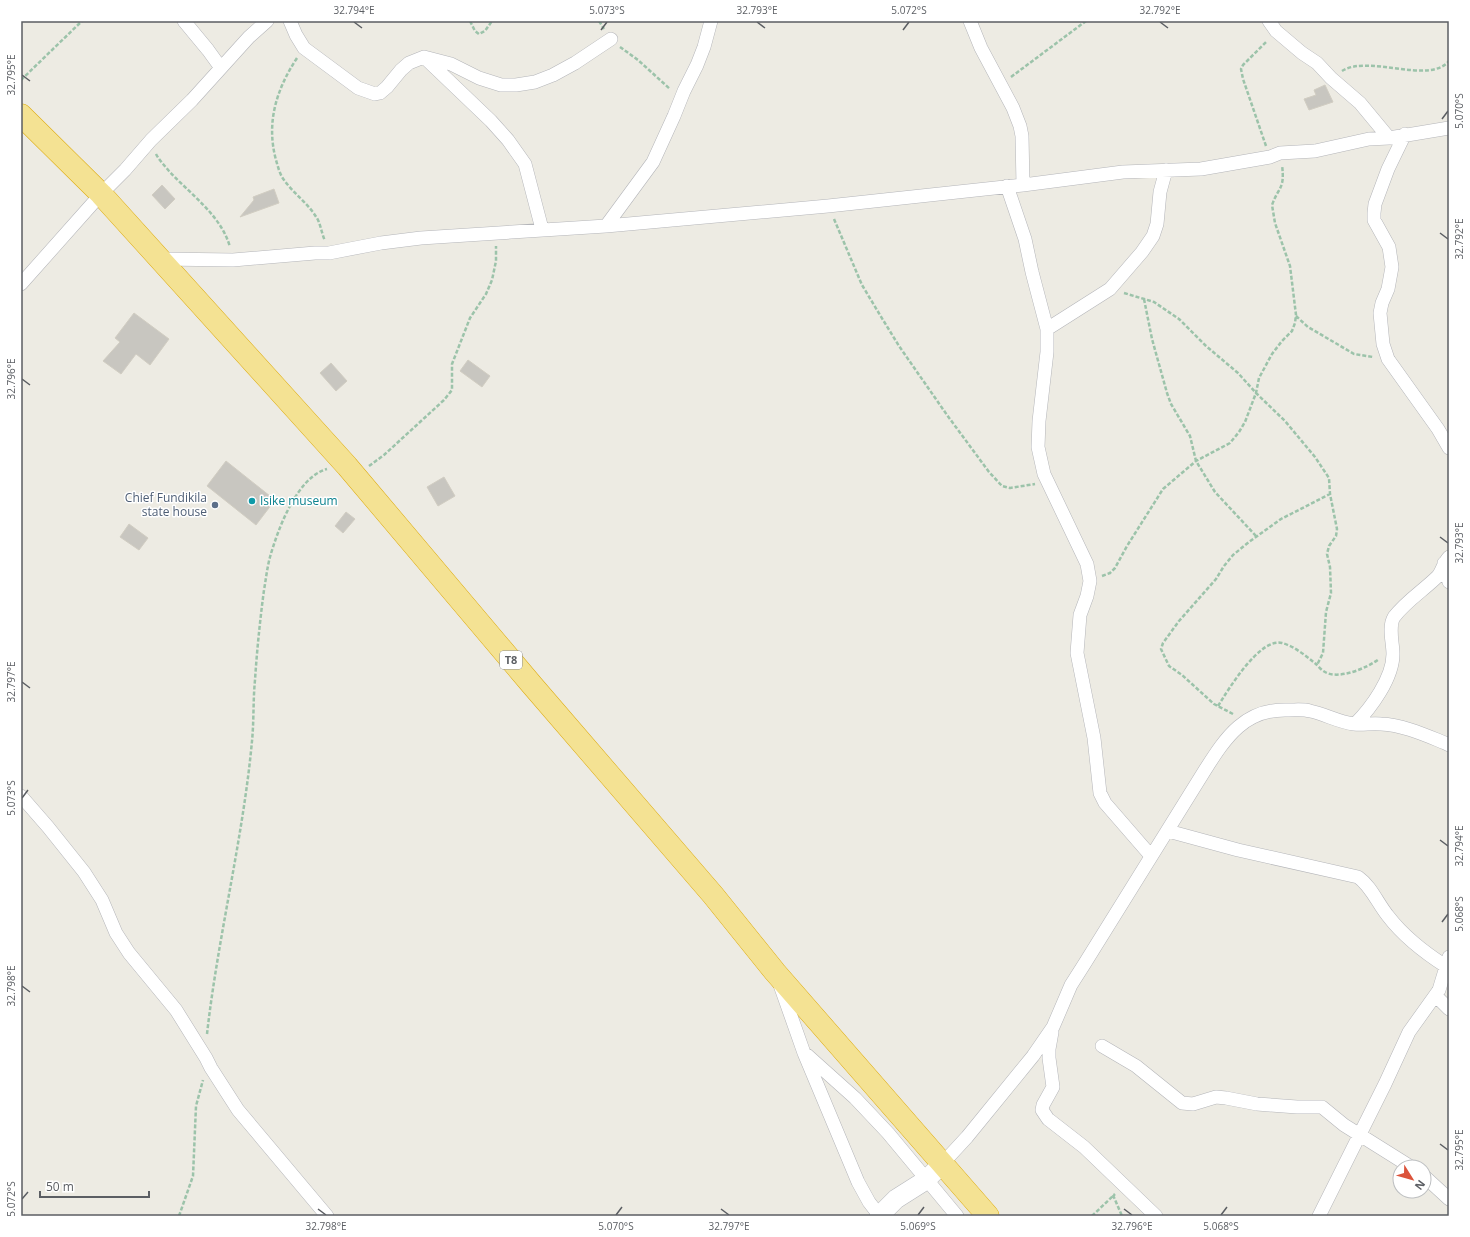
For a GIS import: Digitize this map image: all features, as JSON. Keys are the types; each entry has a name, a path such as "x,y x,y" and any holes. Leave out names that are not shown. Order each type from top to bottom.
{"highway":[{"name":"T8","path":"21,115 101,194 162,259 352,472 712,895 775,972 988,1216"}],"street":[{"path":"184,21 221,68"},
{"path":"21,284 151,140 192,100 249,37 266,21"},
{"path":"290,21 296,36 304,48 358,88 375,94 380,93 387,87 401,70 410,63 424,57 451,64 479,78 501,85 516,85 535,82 553,75 575,63 611,39"},
{"path":"606,226 653,162 697,65 704,47 711,21"},
{"path":"970,21 981,48 1013,108 1020,126 1022,136 1023,185"},
{"path":"1272,26 1302,53 1317,63 1331,78 1360,103 1389,138"},
{"path":"424,57 491,121 508,140 525,164 542,229"},
{"path":"162,259 233,260 315,253 329,254 381,243 421,238 606,226 828,206 1023,185 1123,172 1201,169 1275,155 1315,151 1369,139 1389,138 1405,134 1449,128"},
{"path":"1405,134 1388,169 1375,204 1374,213 1374,220 1389,247 1392,267 1388,289 1382,303 1380,313 1383,344 1388,359 1438,429 1449,448"},
{"path":"1047,329 1110,289 1142,252 1153,236 1157,224 1160,192 1166,170"},
{"path":"1007,186 1025,239 1047,329 1047,352 1039,421 1038,447 1044,474 1087,564 1090,581 1087,596 1080,615 1077,653 1094,738 1100,793 1105,803 1151,856"},
{"path":"1446,560 1449,582"},
{"path":"1355,724 1365,714 1388,676 1393,656 1392,622 1394,617 1420,591 1441,573 1446,560"},
{"path":"1156,1216 1084,1148 1048,1119 1042,1110 1043,1105 1053,1087 1048,1049 1053,1027 1071,985 1151,856 1221,745 1234,731 1251,717 1270,710 1310,711 1355,724 1380,723 1399,726 1449,745"},
{"path":"21,796 84,872 102,900 116,933 129,952 176,1010 238,1110 327,1216"},
{"path":"1168,831 1238,850 1358,877 1365,884 1397,927 1425,953 1448,962 1436,996 1420,1015 1409,1032 1385,1084 1319,1216"},
{"path":"775,972 804,1053 858,1182 869,1202 879,1215 896,1200 926,1180 943,1163 996,1102 1033,1056 1053,1027"},
{"path":"1436,996 1449,1009"},
{"path":"1102,1046 1136,1066 1182,1103 1193,1104 1216,1097 1257,1104 1322,1107 1344,1125 1398,1159"},
{"path":"804,1053 855,1098 888,1133 956,1216"},
{"path":"1432,1183 1449,1199"}],"path":[{"path":"21,80 82,21"},
{"path":"470,21 475,31 480,34 485,31 492,21"},
{"path":"599,21 611,39 638,60 681,99"},
{"path":"1000,85 1086,21"},
{"path":"1090,581 1110,573 1115,568 1126,546 1163,489 1196,461 1230,443 1239,432 1245,422 1256,394 1259,378 1272,354 1292,331 1296,323 1290,266 1276,223 1272,205 1283,183 1283,177 1243,79 1241,69 1272,26"},
{"path":"304,48 287,74 281,88 275,106 272,136 275,154 283,179 318,220 329,254"},
{"path":"1331,78 1344,70 1360,65 1424,70 1439,69 1449,61"},
{"path":"151,140 157,157 220,225 227,238 233,260"},
{"path":"828,206 862,285 880,315 899,346 989,472 1002,486 1010,488 1047,481"},
{"path":"179,1216 193,1176 196,1106 203,1078 209,1063 207,1035 211,999 243,810 252,740 260,615 269,559 282,522 291,504 311,476 325,469 352,472 444,400 452,390 452,364 470,318 486,294 492,280 496,261 496,233"},
{"path":"1110,289 1154,302 1173,314 1206,346 1238,373 1256,394 1285,421 1315,457 1329,478 1330,494 1337,533 1329,546 1327,554 1330,567 1331,593 1326,612 1322,653 1317,665"},
{"path":"1144,299 1152,339 1167,393 1171,404 1190,436 1196,461 1215,492 1256,536"},
{"path":"1296,315 1308,327 1352,353 1388,359"},
{"path":"1251,717 1234,714 1218,706 1182,675 1169,666 1162,653 1164,639 1216,580 1224,566 1233,555 1256,536 1287,516 1330,494"},
{"path":"1218,706 1227,691 1263,647 1273,643 1282,642 1306,656 1325,672 1334,674 1348,673 1362,669 1385,654 1392,635"},
{"path":"1092,1216 1114,1195 1122,1184"},
{"path":"1114,1195 1122,1216"}],"building":[{"path":"1325,85 1333,102 1309,110 1304,99 1316,95 1314,90"},
{"path":"162,185 175,199 165,209 152,195"},
{"path":"274,189 279,203 240,217 254,200 253,197"},
{"path":"134,313 169,339 150,365 136,354 121,374 103,361 120,342 115,338"},
{"path":"468,360 490,376 482,387 460,371"},
{"path":"331,363 347,381 336,391 320,373"},
{"path":"226,461 275,500 256,525 207,486"},
{"path":"444,477 455,496 438,506 427,487"},
{"path":"346,512 355,519 343,533 335,526"},
{"path":"129,524 148,538 139,550 120,537"}],"place":[{"name":"Isike museum","path":"252,501"},
{"name":"Chief Fundikila state house","path":"215,505"}]}
